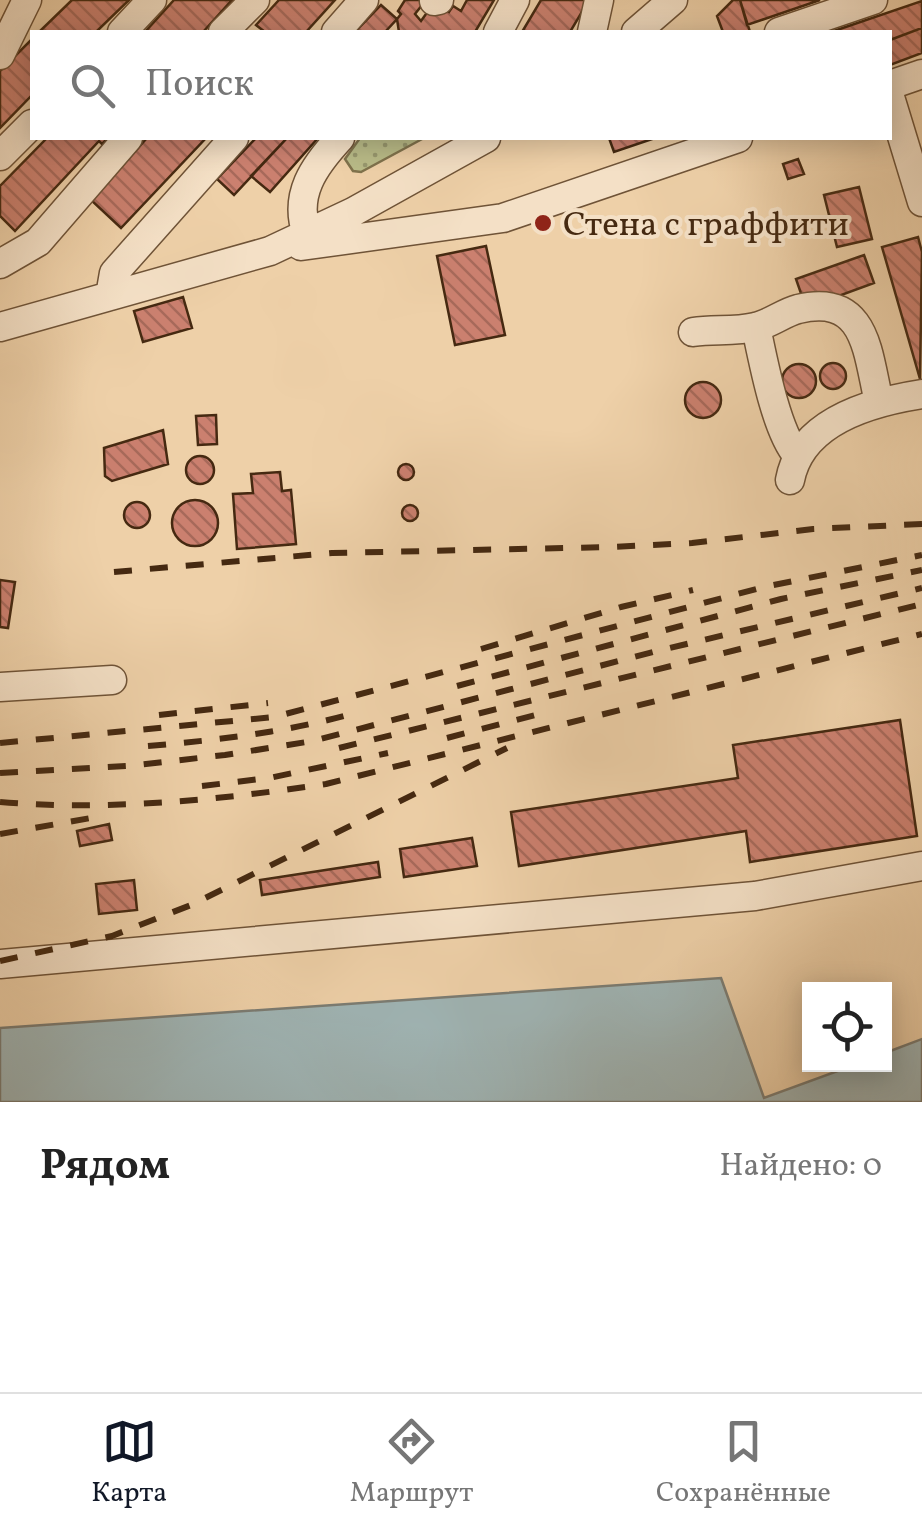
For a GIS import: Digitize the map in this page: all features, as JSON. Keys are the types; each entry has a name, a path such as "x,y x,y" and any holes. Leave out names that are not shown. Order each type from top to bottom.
{"street":[{"path":"0,54 27,0"},
{"path":"124,30 152,0"},
{"path":"231,30 256,0"},
{"path":"338,30 364,0"},
{"path":"499,30 514,0"},
{"path":"592,30 600,0"},
{"path":"639,30 673,0"},
{"path":"785,30 873,0"},
{"path":"892,84 922,74"},
{"path":"892,102 917,170 922,202"},
{"path":"0,156 30,126"},
{"path":"0,264 38,242 126,140"},
{"path":"110,296 114,273 232,140"},
{"path":"307,234 300,215 306,184 339,140"},
{"path":"270,250 504,218 725,140"},
{"path":"443,225 425,220 414,202 414,188 450,142"},
{"path":"0,327 270,250 428,173"},
{"path":"694,332 756,327 793,310 812,307 846,311 858,322 879,402"},
{"path":"756,327 794,468 826,424 879,402 922,394"},
{"path":"0,686 112,680"},
{"path":"0,964 755,896 922,866"}],"green space":[{"path":"359,140 420,140 361,172 353,171 345,159"}],"shaded area":[{"path":"721,978 764,1098 835,1072 892,1072 892,1050 922,1039 922,1102 0,1102 0,1028"}],"building":[{"path":"72,0 129,0 98,30 41,30"},
{"path":"174,0 232,0 205,30 147,30"},
{"path":"279,0 335,0 308,30 262,30 256,25"},
{"path":"405,0 426,0 415,14 421,21 431,7 443,7 449,12 453,6 461,11 467,0 494,0 476,30 399,30 398,11"},
{"path":"541,0 589,0 571,30 523,30"},
{"path":"733,0 740,0 749,30 722,30 717,16"},
{"path":"740,0 820,0 747,25"},
{"path":"922,1 922,28 892,39 892,30 837,30"},
{"path":"381,5 397,19 387,30 357,30"},
{"path":"922,28 922,53 892,64 892,39"},
{"path":"30,41 30,97 0,128 0,71"},
{"path":"45,140 106,140 102,144 99,141 15,231 0,216 0,186"},
{"path":"145,140 204,140 121,228 91,200"},
{"path":"254,140 285,140 234,195 217,179"},
{"path":"285,140 316,140 270,192 251,176"},
{"path":"610,140 649,140 614,152"},
{"path":"798,159 804,174 788,179 783,164"},
{"path":"859,187 872,239 837,247 824,195"},
{"path":"918,237 922,252 920,379 882,247"},
{"path":"486,246 505,335 455,345 437,256"},
{"path":"864,255 874,283 806,308 796,279"},
{"path":"183,297 192,328 143,342 134,311"},
{"path":"833,363 842,367 846,376 842,385 833,389 824,385 820,376 824,367"},
{"path":"799,364 811,369 816,381 811,393 799,398 787,393 782,381 787,369"},
{"path":"703,382 716,387 721,400 716,413 703,418 690,413 685,400 690,387"},
{"path":"216,415 217,444 198,445 196,416"},
{"path":"163,430 168,464 112,481 105,476 104,448"},
{"path":"200,456 210,460 214,470 210,480 200,484 190,480 186,470 190,460"},
{"path":"406,464 414,472 406,480 398,472"},
{"path":"280,472 282,491 291,490 296,544 237,549 233,494 253,493 251,474"},
{"path":"195,500 211,507 218,523 211,539 195,546 179,539 172,523 179,507"},
{"path":"137,502 146,506 150,515 146,524 137,528 128,524 124,515 128,506"},
{"path":"410,505 418,513 410,521 402,513"},
{"path":"0,580 15,582 8,628 0,627"},
{"path":"900,720 917,836 750,862 746,831 519,866 511,812 738,778 733,745"},
{"path":"109,824 112,840 80,846 77,831"},
{"path":"472,838 477,866 404,877 400,849"},
{"path":"378,862 380,877 262,895 260,880"},
{"path":"134,880 137,910 99,914 96,884"}],"railway":[{"path":"114,572 332,553 611,547 692,543 813,529 922,524"},
{"path":"0,743 274,717 764,587 922,555"},
{"path":"457,686 781,599 922,570"},
{"path":"0,773 128,766 313,741 653,652 922,588"},
{"path":"481,649 693,590"},
{"path":"339,748 922,604"},
{"path":"0,802 164,802 326,784 922,634"},
{"path":"159,715 268,703"},
{"path":"148,746 253,734 355,713"},
{"path":"447,738 543,713"},
{"path":"0,961 112,936 191,905 507,748"},
{"path":"202,786 269,778 388,753"},
{"path":"0,834 102,816"}],"place":[{"name":"Стена с граффити","path":"543,223"}]}
